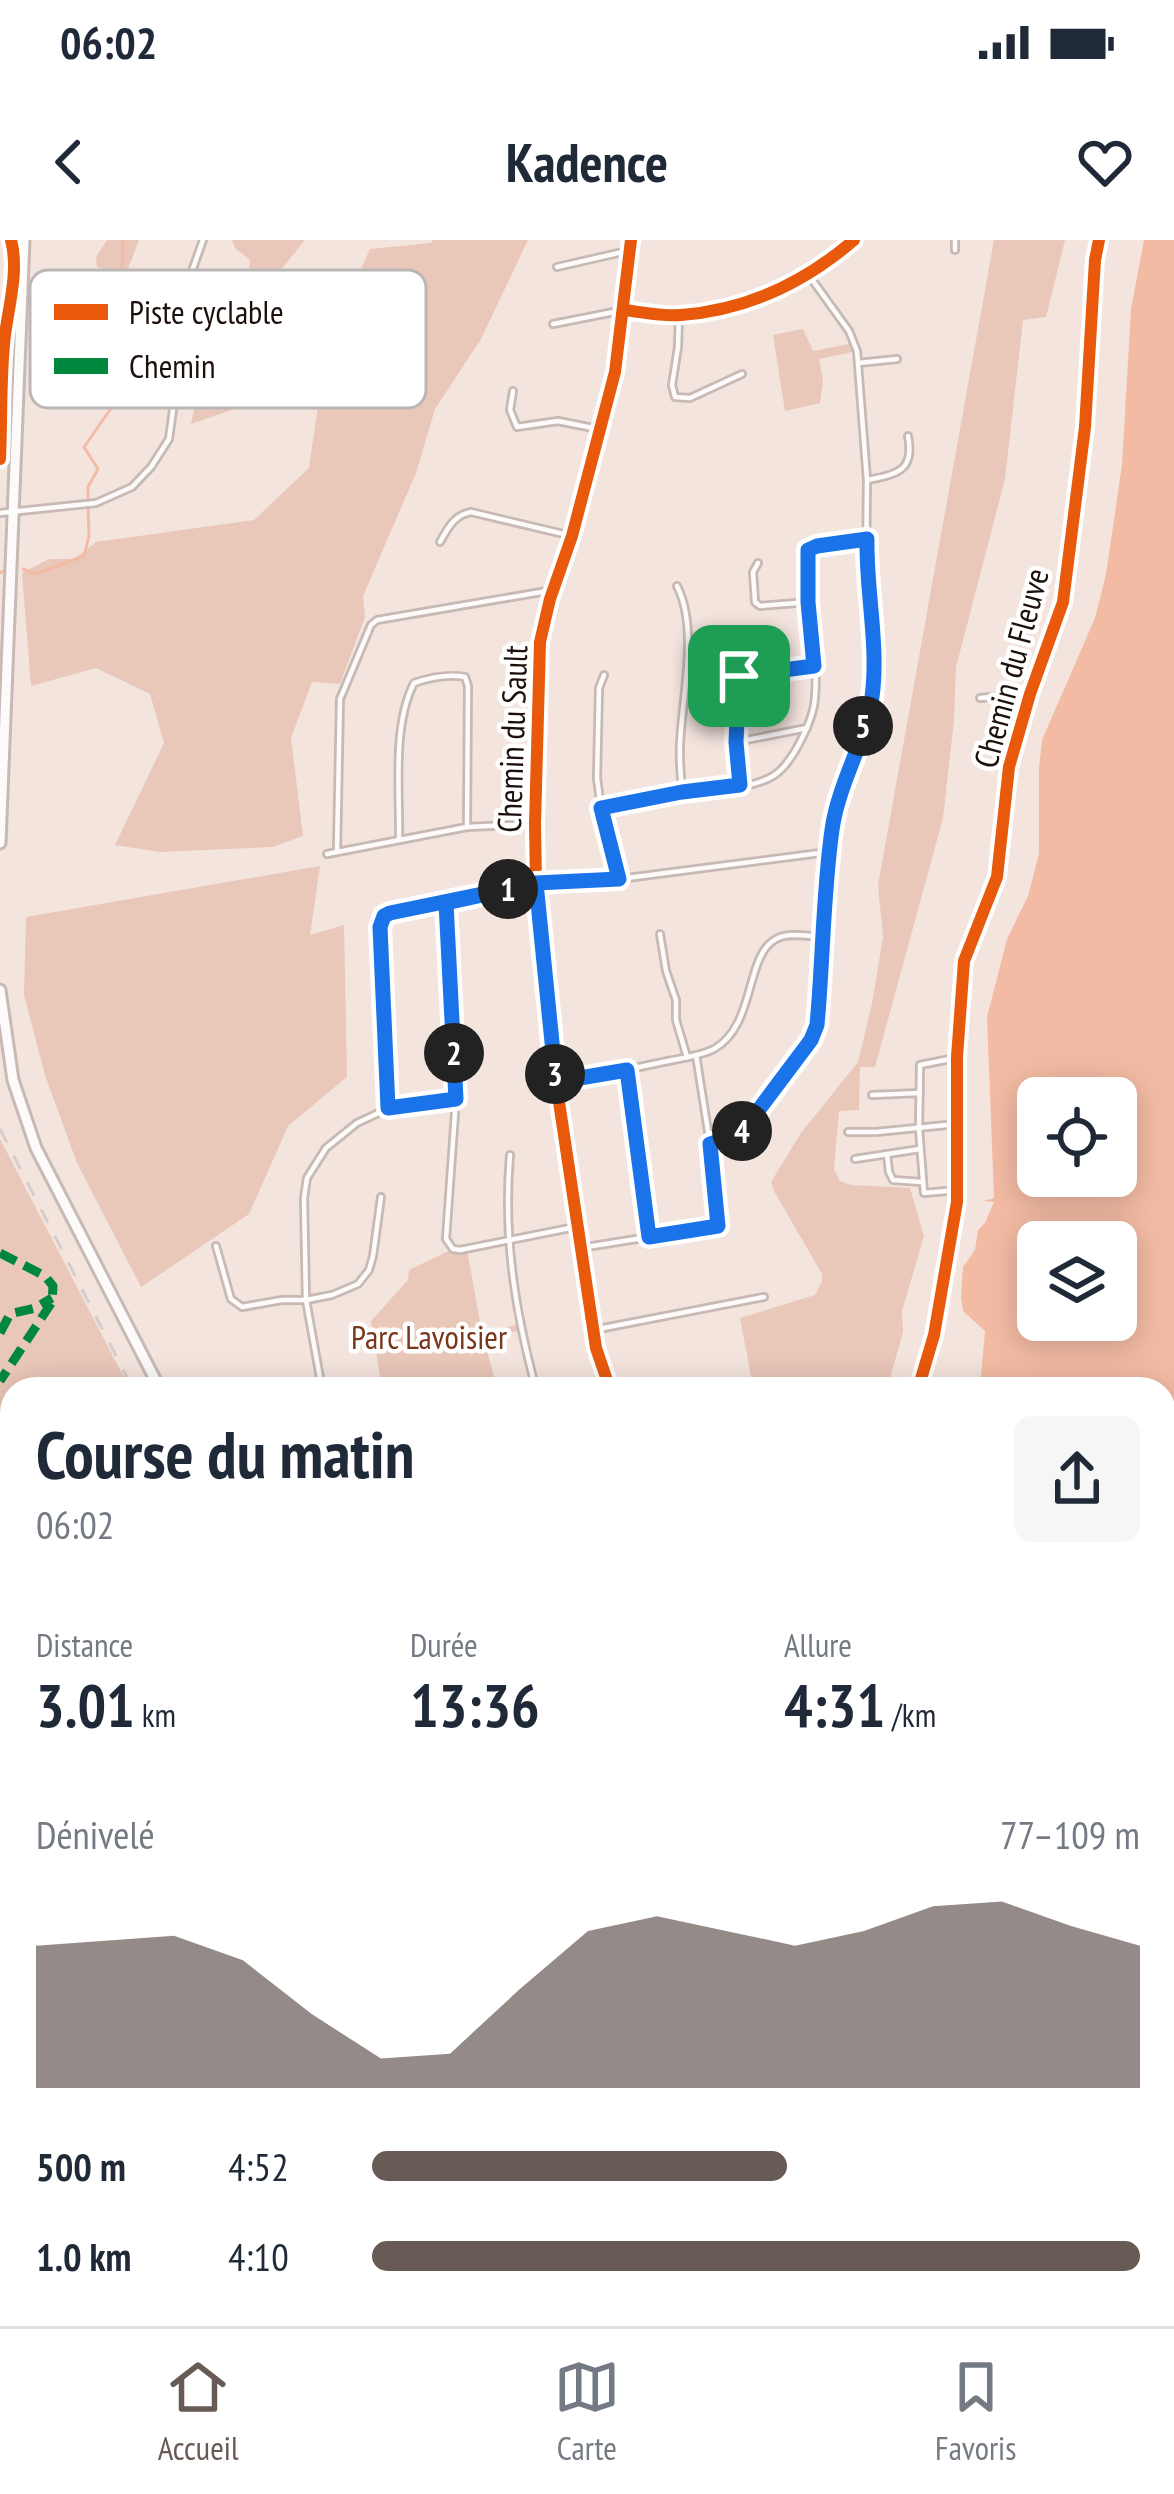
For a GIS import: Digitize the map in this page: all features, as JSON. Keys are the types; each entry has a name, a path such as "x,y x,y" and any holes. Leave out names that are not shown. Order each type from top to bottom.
{"main road":[{"path":"0,843 24,240"},
{"path":"0,990 13,1080 36,1148 154,1377"}],"street":[{"path":"193,270 203,240"},
{"name":"Chemin du Sault","path":"606,1377 596,1348 556,1082 536,883 535,824 540,641 602,430 615,372 631,240"},
{"path":"553,324 624,310 679,316 754,301 827,263 854,240"},
{"path":"955,240 955,250"},
{"name":"Chemin du Fleuve","path":"922,1377 934,1335 958,1190 957,1057 964,961 997,877 1009,767 1063,602 1085,427 1100,240"},
{"path":"557,267 630,251"},
{"path":"710,1144 745,1128 811,1040 817,1025 832,828 872,701 867,480 857,351 849,331 808,274"},
{"path":"679,316 672,385 676,398 690,398 742,374"},
{"path":"858,363 897,359"},
{"path":"513,391 510,410 517,427 558,421 602,430"},
{"path":"0,513 96,503 132,487 169,439 173,408"},
{"path":"867,480 896,474 907,464 908,436"},
{"path":"440,542 454,520 471,512 572,536"},
{"path":"601,808 740,785 772,777 785,766 807,728 815,700 808,550 867,539"},
{"path":"758,562 753,572 755,602 760,607 808,602"},
{"path":"677,586 684,599 687,647 680,745 682,792"},
{"path":"338,851 340,699 370,625 553,590"},
{"path":"740,785 736,742 739,676 814,666"},
{"path":"604,675 598,688 596,748 601,808 619,879"},
{"path":"399,838 405,701 414,683 424,680 459,676 465,677 468,686 467,827"},
{"path":"980,698 1030,694"},
{"path":"736,742 807,728"},
{"path":"327,854 467,827 535,824"},
{"path":"388,1108 380,927 384,916 536,883 619,879 830,852"},
{"path":"446,903 456,1099 446,1239 460,1250 577,1226"},
{"path":"660,934 687,1057"},
{"path":"556,1082 712,1049 728,1038 744,1013 766,946 781,935 825,937"},
{"path":"580,1248 718,1226 696,1055"},
{"path":"957,1057 920,1065 919,1128 926,1195 958,1190"},
{"path":"627,1070 649,1237"},
{"path":"872,1095 920,1093"},
{"path":"320,1377 306,1300 307,1178 326,1148 357,1123 388,1108 456,1099"},
{"path":"848,1132 957,1124"},
{"path":"855,1159 920,1149"},
{"path":"887,1154 893,1180 922,1182"},
{"path":"510,1155 505,1206 515,1298 533,1377"},
{"path":"216,1246 231,1299 242,1306 306,1300 350,1288 363,1280 373,1256 381,1197"},
{"path":"593,1330 764,1297"}],"green space":[{"path":"107,240 139,240 128,270 97,267 96,257"},
{"path":"232,240 305,240 281,270 249,270 250,260"},
{"path":"433,240 528,240 481,339 435,409 416,473 363,596 365,617 340,684 312,682 291,738 303,836 273,847 160,852 115,845 164,743 150,694 96,668 31,686 22,573 49,559 74,559 96,542 254,520 309,468 318,408 426,408 426,270 360,270 370,249"},
{"path":"994,240 1065,240 1046,317 1023,320 1005,479 956,667 943,818 875,1067 860,1067 859,1110 839,1111 834,1169 840,1181 910,1188 924,1236 902,1311 903,1332 890,1377 751,1377 740,1318 815,1295 822,1281 771,1182 801,1133 858,1062 883,937 878,885"},
{"path":"803,329 813,351 854,343 857,351 819,359 820,403 785,411 773,335"},
{"path":"195,408 238,408 191,424"},
{"path":"320,866 310,935 344,925 347,1077 288,1126 249,1214 141,1287 77,1163 45,1075 24,995 26,917"},
{"path":"0,1139 124,1377 0,1377"},
{"name":"Parc Lavoisier","path":"453,1249 467,1249 482,1333 520,1324 521,1330 484,1340 494,1377 380,1377 371,1321 408,1280 409,1270"}],"shaded area":[{"path":"1144,240 1174,240 1174,1377 981,1377 985,1331 963,1311 961,1297 963,1267 994,1202 984,1201 994,1198 987,1017 1007,939 1028,896 1039,854 1042,740 1095,618 1122,465 1131,309"}],"waterway":[{"path":"122,270 123,240"},
{"path":"88,499 88,487 98,469 84,447 111,408"},
{"path":"23,569 35,574 84,556 88,508"},
{"path":"0,573 6,570"}],"railway":[{"path":"0,1129 127,1377"}],"marked path":[{"path":"0,1253 45,1276 53,1286 52,1302 3,1377"},
{"path":"0,1333 10,1314 52,1298"}],"cycle path":[{"path":"0,459 3,350 14,276 11,240"},
{"path":"606,1377 596,1348 556,1082 536,883 535,824 540,642 615,372 631,240"},
{"path":"624,310 681,315 729,307 795,281 854,240"},
{"path":"922,1377 934,1335 957,1202 957,1057 964,961 997,877 1009,767 1063,602 1085,427 1099,240"}],"route":[{"path":"739,676 736,742 740,785 601,808 619,879 536,883 390,913 380,927 388,1108 456,1099 446,903 536,883 556,1082 627,1070 649,1237 718,1226 710,1144 745,1128 811,1040 817,1025 832,828 872,701 867,539 808,550 814,666 739,676"}]}
